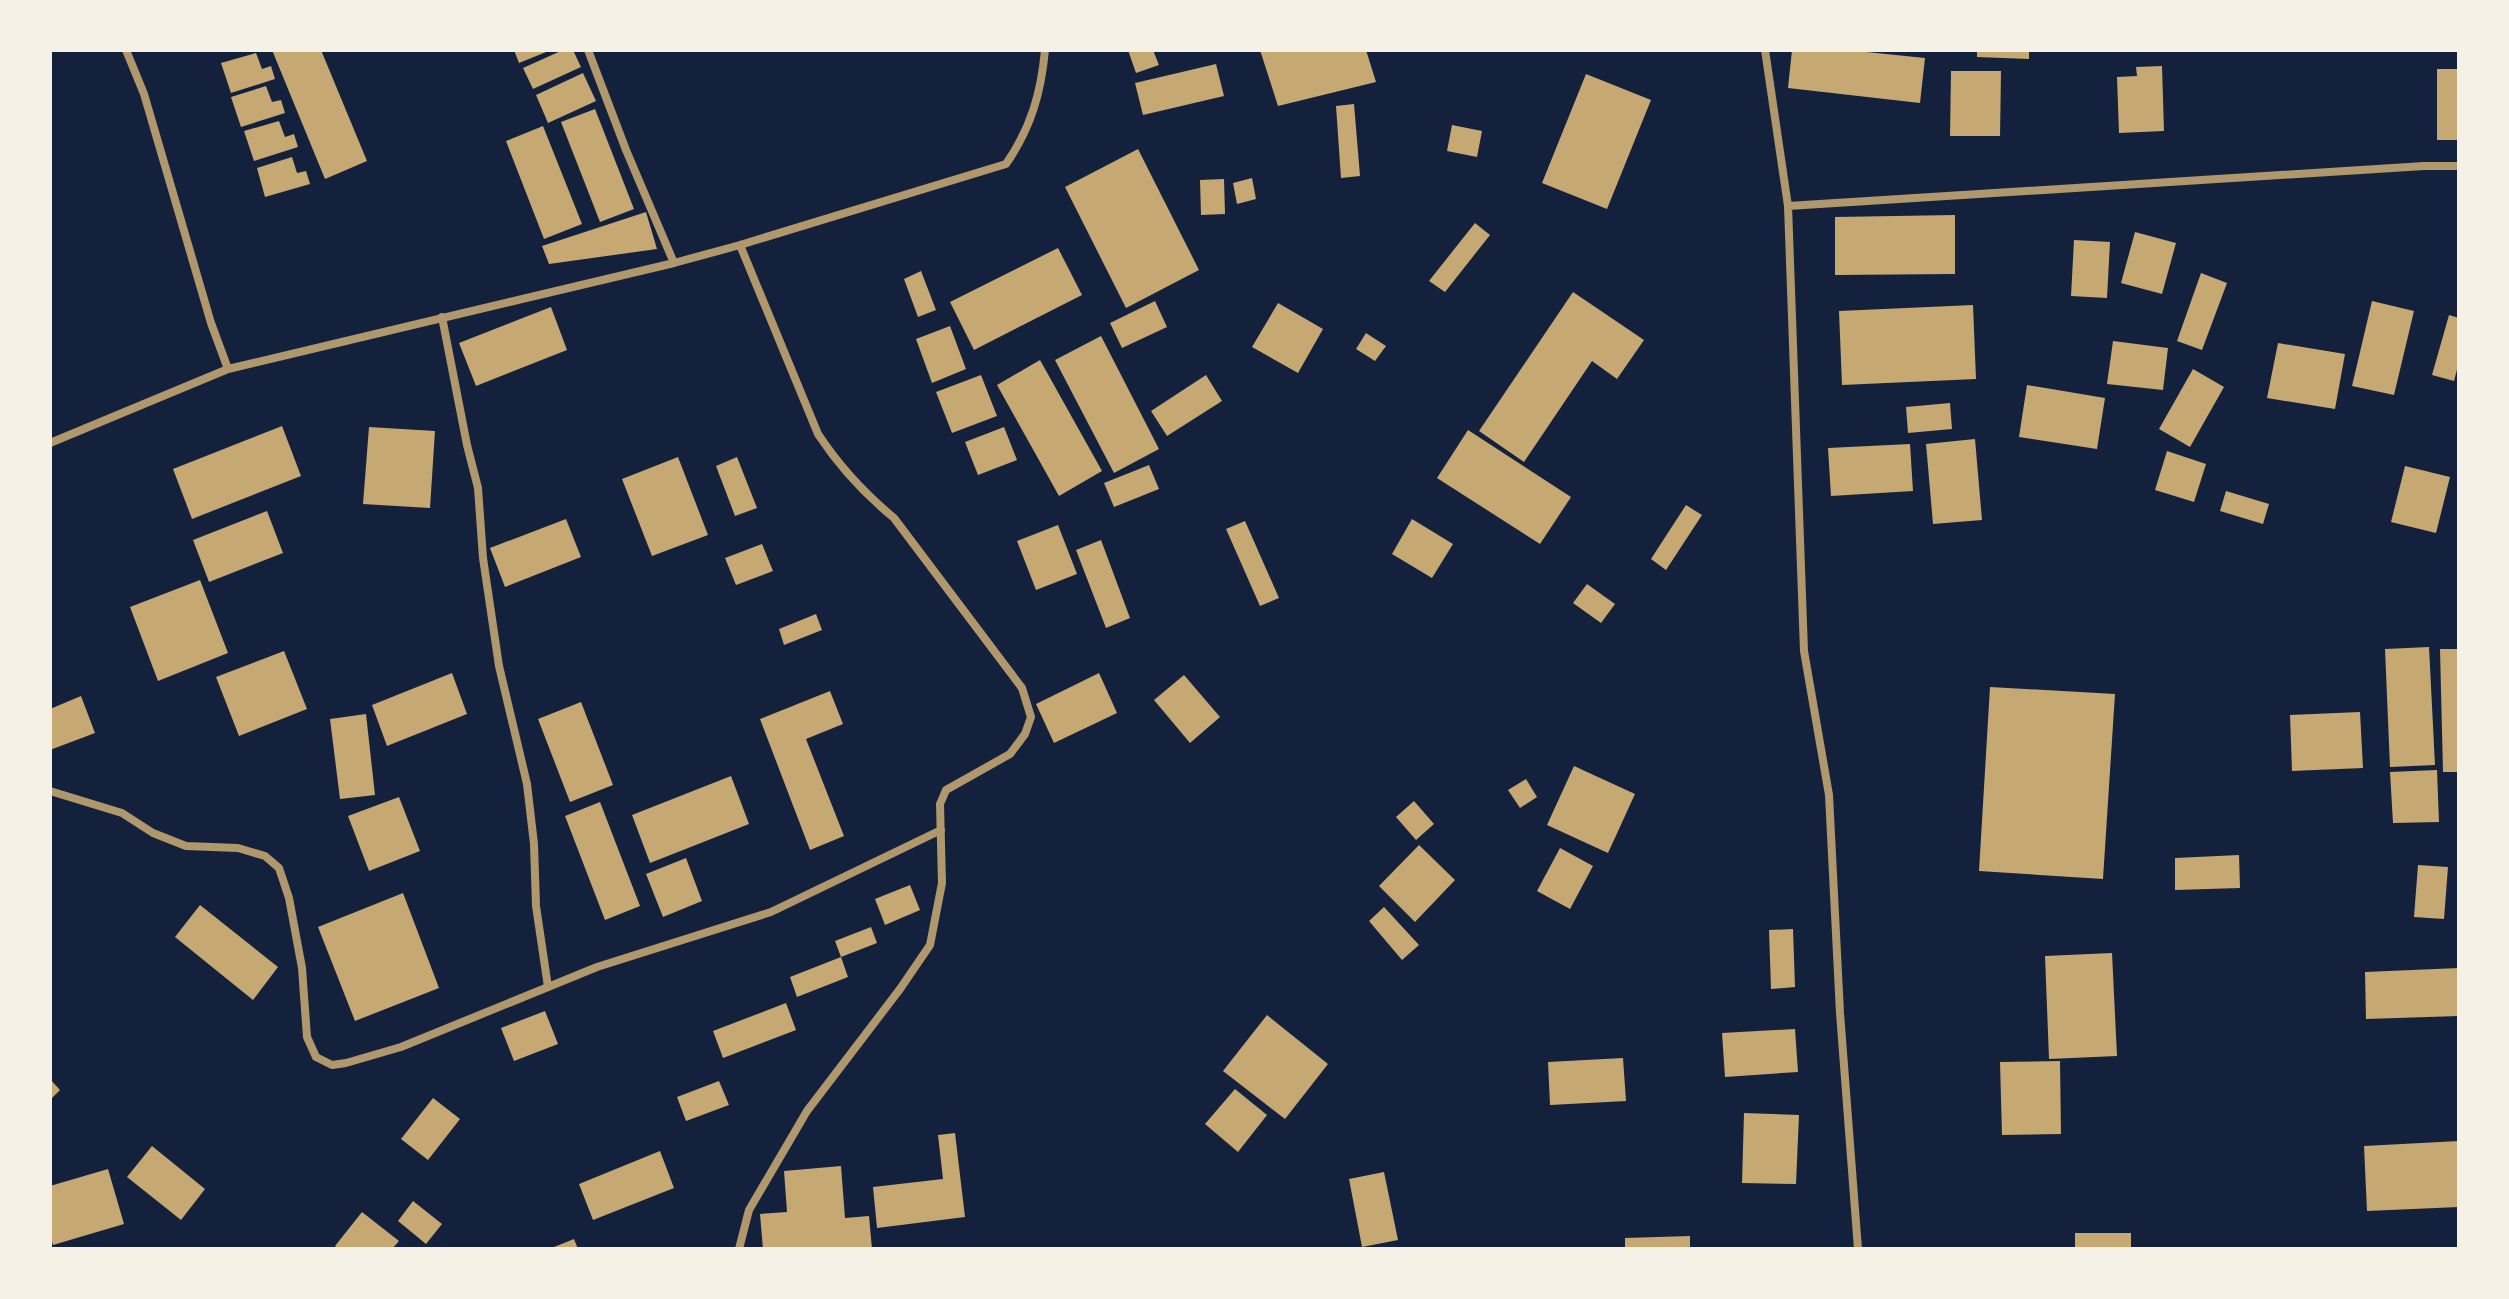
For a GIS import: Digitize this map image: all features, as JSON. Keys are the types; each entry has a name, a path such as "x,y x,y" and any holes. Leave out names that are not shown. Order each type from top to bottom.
{"street":[{"path":"126,50 144,94 211,323 228,369"},
{"path":"588,50 674,263"},
{"path":"50,443 228,369 674,263 1006,164 1032,119 1041,85 1045,50"},
{"path":"1765,50 1788,206 1804,651 1829,795 1840,1013 1858,1249"},
{"path":"1788,206 2459,166"},
{"path":"739,1249 749,1210 807,1111 930,945 942,883 940,804 946,790 1010,754 1025,734 1031,717 1022,688 894,518 871,499 834,458 818,434 740,245"},
{"path":"442,317 478,488 483,558 499,666 527,784 534,844 536,906 548,987"},
{"path":"50,791 122,813 153,833 186,846 238,848 265,856 279,868 289,898 302,968 307,1037 316,1057 332,1065 401,1047 597,967 771,912 941,830"}],"building":[{"path":"272,50 321,50 367,161 325,179"},
{"path":"514,50 551,50 519,63"},
{"path":"563,50 573,50 581,67 533,89 523,68"},
{"path":"1128,50 1153,50 1159,65 1136,73"},
{"path":"1260,50 1366,50 1376,82 1278,106"},
{"path":"1792,50 1847,50 1925,58 1920,103 1788,88"},
{"path":"1977,50 2029,50 2029,59 1977,57"},
{"path":"256,53 262,69 271,66 275,79 231,93 221,63"},
{"path":"1216,64 1224,96 1143,115 1135,83"},
{"path":"2162,66 2164,131 2119,133 2117,77 2137,76 2136,67"},
{"path":"2437,69 2459,69 2459,140 2437,140"},
{"path":"1951,71 2001,71 2000,136 1950,136"},
{"path":"583,73 596,101 548,123 536,95"},
{"path":"1586,74 1651,100 1607,209 1542,183"},
{"path":"266,86 272,102 281,100 285,113 241,127 231,97"},
{"path":"1354,104 1360,176 1341,178 1336,106"},
{"path":"595,109 634,209 600,222 561,122"},
{"path":"279,121 285,137 294,134 298,147 254,161 244,131"},
{"path":"1452,125 1482,131 1477,157 1447,151"},
{"path":"543,126 582,224 544,239 506,141"},
{"path":"1138,149 1199,270 1126,308 1065,187"},
{"path":"292,157 297,173 306,171 310,184 265,197 257,168"},
{"path":"1252,178 1256,199 1237,204 1233,183"},
{"path":"1224,179 1225,214 1201,215 1200,180"},
{"path":"646,212 657,249 549,264 542,246"},
{"path":"1955,215 1955,274 1835,275 1835,217"},
{"path":"1475,223 1490,235 1445,292 1429,281"},
{"path":"2135,232 2176,243 2162,294 2121,283"},
{"path":"2074,240 2110,242 2107,298 2071,296"},
{"path":"1058,248 1082,295 974,350 950,302"},
{"path":"921,271 936,310 918,317 904,279"},
{"path":"2201,273 2227,283 2202,350 2177,341"},
{"path":"1573,292 1644,340 1617,379 1592,361 1524,462 1479,431"},
{"path":"1155,301 1167,327 1122,348 1110,323"},
{"path":"2372,301 2414,311 2394,395 2352,386"},
{"path":"1278,303 1323,329 1298,373 1252,347"},
{"path":"1973,305 1976,379 1842,385 1839,311"},
{"path":"551,307 567,350 476,386 459,343"},
{"path":"2449,315 2459,318 2459,362 2454,381 2432,375"},
{"path":"950,326 966,369 932,383 916,339"},
{"path":"1366,333 1386,346 1375,361 1356,349"},
{"path":"1101,336 1159,449 1114,473 1055,360"},
{"path":"2113,341 2168,348 2163,390 2107,384"},
{"path":"2278,343 2345,354 2335,409 2267,398"},
{"path":"1040,360 1102,471 1059,496 997,385"},
{"path":"2193,369 2224,387 2190,447 2159,429"},
{"path":"981,375 997,416 952,433 936,392"},
{"path":"1206,375 1222,401 1167,436 1151,411"},
{"path":"2027,385 2105,398 2097,449 2019,437"},
{"path":"1950,403 1952,429 1908,433 1906,407"},
{"path":"282,426 301,476 192,519 173,469"},
{"path":"369,427 435,431 430,508 363,504"},
{"path":"1004,427 1017,460 978,475 965,442"},
{"path":"1468,430 1571,497 1540,544 1437,478"},
{"path":"1975,439 1982,520 1933,524 1926,444"},
{"path":"1910,444 1913,491 1831,496 1828,448"},
{"path":"2167,451 2206,464 2194,502 2155,490"},
{"path":"678,457 708,535 652,556 622,479"},
{"path":"737,457 757,508 735,516 716,466"},
{"path":"1149,465 1159,489 1114,507 1104,483"},
{"path":"2405,466 2450,477 2436,533 2391,522"},
{"path":"2226,491 2269,504 2263,524 2220,511"},
{"path":"1686,505 1702,515 1666,570 1651,559"},
{"path":"267,511 283,553 209,582 193,540"},
{"path":"566,519 581,557 505,587 490,548"},
{"path":"1412,519 1453,544 1432,578 1392,554"},
{"path":"1245,521 1279,598 1260,606 1226,529"},
{"path":"1058,525 1077,574 1036,590 1017,541"},
{"path":"1101,540 1130,618 1106,628 1076,550"},
{"path":"762,544 773,571 736,585 725,558"},
{"path":"200,580 228,653 158,681 130,607"},
{"path":"1587,584 1615,604 1601,623 1573,603"},
{"path":"816,614 822,630 784,645 779,629"},
{"path":"2429,647 2435,765 2390,767 2385,649"},
{"path":"2440,649 2459,649 2459,772 2443,772"},
{"path":"284,651 307,709 239,736 216,677"},
{"path":"452,673 467,714 387,746 372,705"},
{"path":"1099,673 1117,713 1054,743 1036,704"},
{"path":"1184,675 1220,717 1190,743 1154,700"},
{"path":"1990,687 2115,694 2103,879 1979,871"},
{"path":"830,691 843,724 806,739 844,836 810,850 760,719"},
{"path":"81,696 95,733 50,750 50,709"},
{"path":"581,702 613,785 570,802 538,719"},
{"path":"2360,712 2363,768 2292,771 2290,715"},
{"path":"366,714 375,795 340,799 330,719"},
{"path":"1574,766 1635,794 1608,853 1547,825"},
{"path":"2437,770 2439,822 2393,823 2390,772"},
{"path":"731,776 749,824 650,863 632,815"},
{"path":"1526,779 1537,797 1520,808 1508,790"},
{"path":"399,797 420,851 369,871 348,816"},
{"path":"1414,801 1434,824 1416,840 1396,817"},
{"path":"600,802 640,906 605,920 565,816"},
{"path":"1419,845 1455,880 1415,922 1379,886"},
{"path":"1560,848 1593,866 1570,909 1537,891"},
{"path":"2239,855 2240,888 2175,890 2175,858"},
{"path":"686,858 702,901 663,917 646,874"},
{"path":"2418,865 2448,867 2444,919 2414,917"},
{"path":"910,885 920,910 885,925 875,899"},
{"path":"403,893 439,988 355,1021 318,927"},
{"path":"200,905 278,967 253,1000 175,937"},
{"path":"1384,907 1419,945 1402,960 1369,921"},
{"path":"871,927 877,943 841,957 835,941"},
{"path":"1793,929 1795,987 1771,989 1769,930"},
{"path":"2112,953 2117,1056 2049,1059 2045,956"},
{"path":"841,957 848,977 797,997 790,977"},
{"path":"2459,968 2459,1016 2366,1019 2365,972"},
{"path":"786,1003 796,1030 723,1058 713,1031"},
{"path":"545,1011 558,1044 514,1061 501,1028"},
{"path":"1267,1015 1328,1064 1285,1119 1223,1071"},
{"path":"1795,1029 1798,1072 1725,1077 1722,1033"},
{"path":"1623,1058 1626,1101 1550,1105 1548,1062"},
{"path":"2060,1061 2061,1134 2002,1135 2000,1062"},
{"path":"50,1079 60,1090 50,1100"},
{"path":"719,1081 729,1105 686,1121 677,1097"},
{"path":"1235,1089 1267,1115 1238,1152 1205,1124"},
{"path":"433,1098 460,1119 428,1160 401,1139"},
{"path":"1744,1113 1799,1115 1796,1184 1742,1183"},
{"path":"955,1133 965,1217 877,1228 873,1187 943,1179 938,1135"},
{"path":"2459,1141 2459,1207 2367,1211 2364,1146"},
{"path":"152,1146 205,1189 181,1220 127,1177"},
{"path":"660,1151 674,1188 593,1220 579,1184"},
{"path":"841,1166 845,1218 869,1216 872,1249 763,1249 760,1214 787,1212 784,1171"},
{"path":"108,1169 124,1224 53,1245 50,1235 50,1186"},
{"path":"1384,1172 1398,1240 1362,1247 1349,1179"},
{"path":"413,1201 442,1224 426,1244 398,1221"},
{"path":"362,1212 399,1241 392,1249 339,1249 335,1246"},
{"path":"2075,1233 2131,1233 2131,1249 2075,1249"},
{"path":"1690,1236 1690,1249 1625,1249 1625,1238"},
{"path":"574,1239 578,1249 549,1249"}]}
